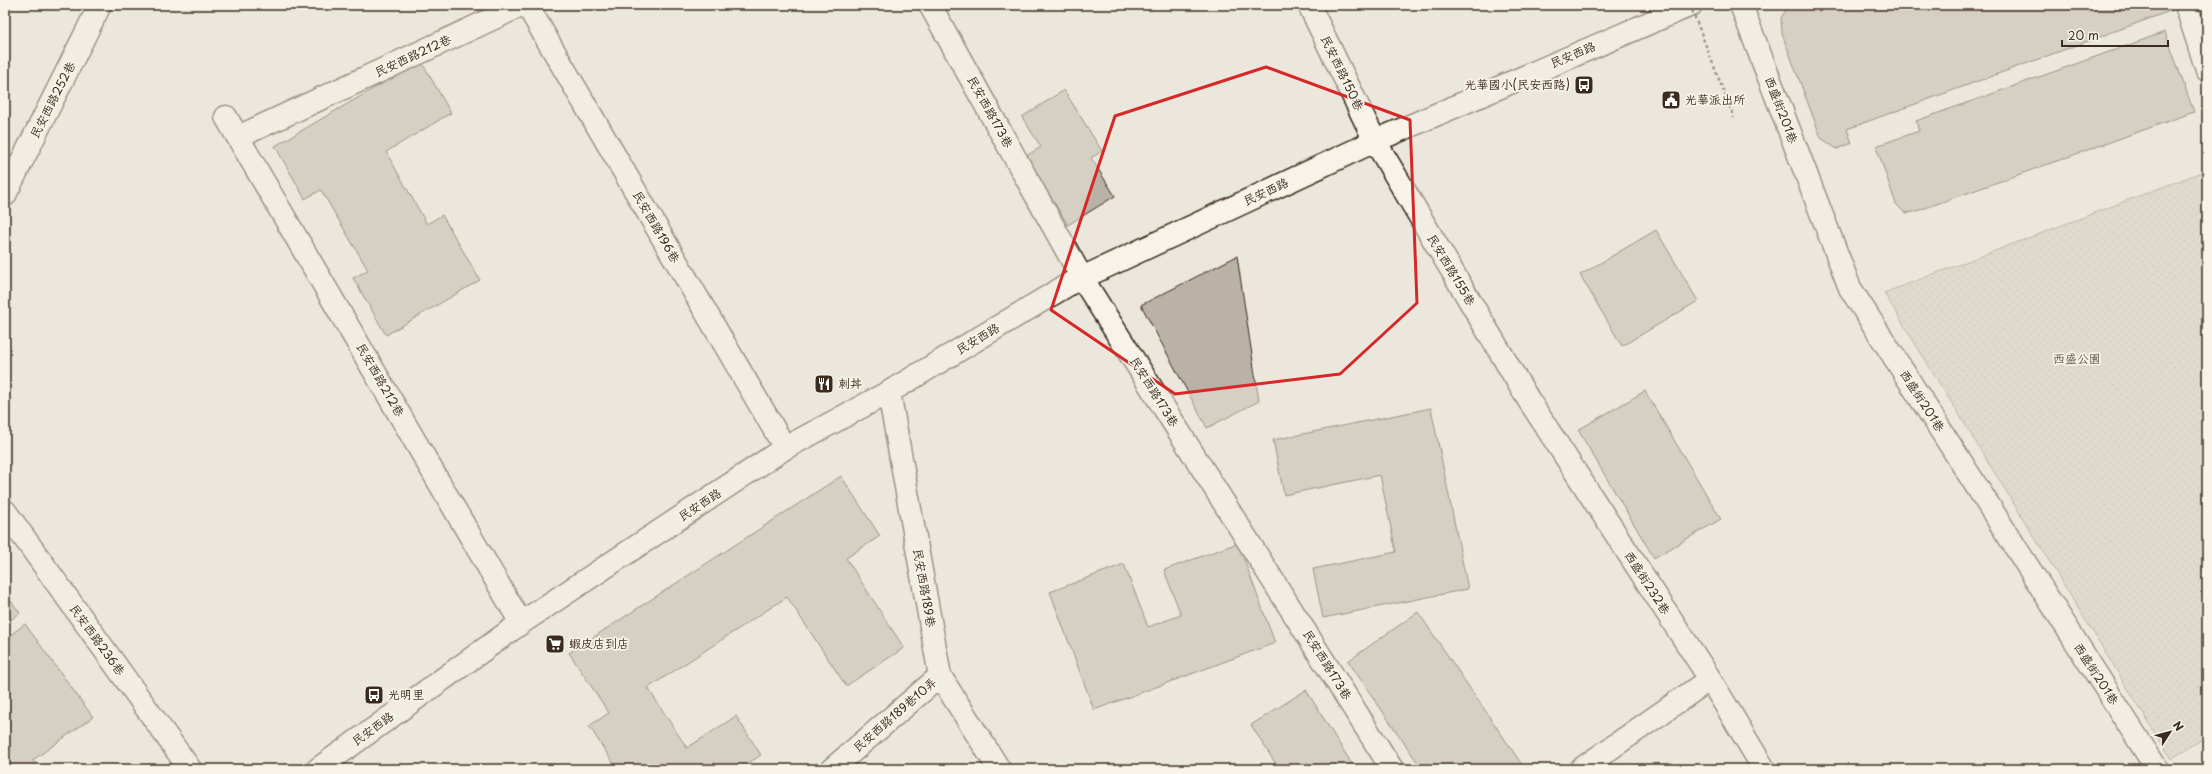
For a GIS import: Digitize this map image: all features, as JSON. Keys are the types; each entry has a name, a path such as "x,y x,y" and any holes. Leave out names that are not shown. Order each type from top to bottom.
{"street":[{"name":"民安西路252巷","path":"5,195 100,5"},
{"name":"民安西路212巷","path":"238,137 522,5"},
{"name":"民安西路196巷","path":"527,5 785,448"},
{"name":"民安西路173巷","path":"930,5 1082,278 1392,769"},
{"name":"民安西路150巷","path":"1309,5 1375,141"},
{"name":"民安西路","path":"318,769 521,623 785,448 890,392 1082,278 1375,141 1690,5"},
{"name":"西盛街201巷","path":"1741,5 1850,288 2157,769"},
{"path":"2186,5 2207,70"},
{"name":"民安西路212巷","path":"226,117 521,623"},
{"name":"民安西路155巷","path":"1375,141 1528,399"},
{"name":"民安西路189巷","path":"890,392 940,676 999,769"},
{"name":"西盛街232巷","path":"1528,399 1710,679 1764,769"},
{"name":"民安西路236巷","path":"5,511 190,769"},
{"name":"民安西路189巷10弄","path":"832,769 940,676"},
{"path":"1588,767 1710,679"}],"path":[{"path":"1690,5 1734,118"}],"highlighted area":[{"path":"1266,67 1410,120 1417,303 1340,374 1175,394 1051,310 1115,116"}],"green space":[{"name":"西盛公園","path":"2207,170 2207,736 2171,759 1884,293"}],"building":[{"path":"1789,5 2171,5 2173,10 1847,129 1852,143 1837,149 1821,138 1782,34 1781,18"},
{"path":"2165,32 2194,112 1914,212 1905,213 1896,204 1876,146 1919,131 1916,121"},
{"path":"421,61 451,113 386,152 427,224 442,215 480,280 386,335 353,278 368,270 321,190 305,199 275,146"},
{"path":"1064,90 1102,151 1091,158 1115,196 1068,225 1026,156 1041,147 1022,117"},
{"path":"1656,230 1698,301 1622,346 1580,275"},
{"path":"1237,256 1259,401 1207,428 1141,305"},
{"path":"1645,391 1721,519 1654,558 1578,430"},
{"path":"1431,408 1468,589 1323,618 1313,569 1396,552 1380,475 1284,495 1273,440"},
{"path":"841,476 880,536 846,558 904,648 846,686 787,597 648,688 687,748 736,716 761,755 739,769 617,769 589,726 609,713 569,653"},
{"path":"1238,543 1275,643 1094,710 1050,592 1124,564 1148,627 1181,615 1164,570"},
{"path":"5,593 20,613 5,624"},
{"path":"1418,612 1525,769 1422,769 1348,661"},
{"path":"25,624 93,717 33,760 40,769 5,769 5,639"},
{"path":"1306,690 1355,769 1279,769 1251,725"}],"place":[{"name":"光華國小(民安西路)","path":"1584,85"},
{"name":"光華派出所","path":"1671,100"},
{"name":"刺丼","path":"824,384"},
{"name":"蝦皮店到店","path":"555,644"},
{"name":"光明里","path":"374,695"}]}
